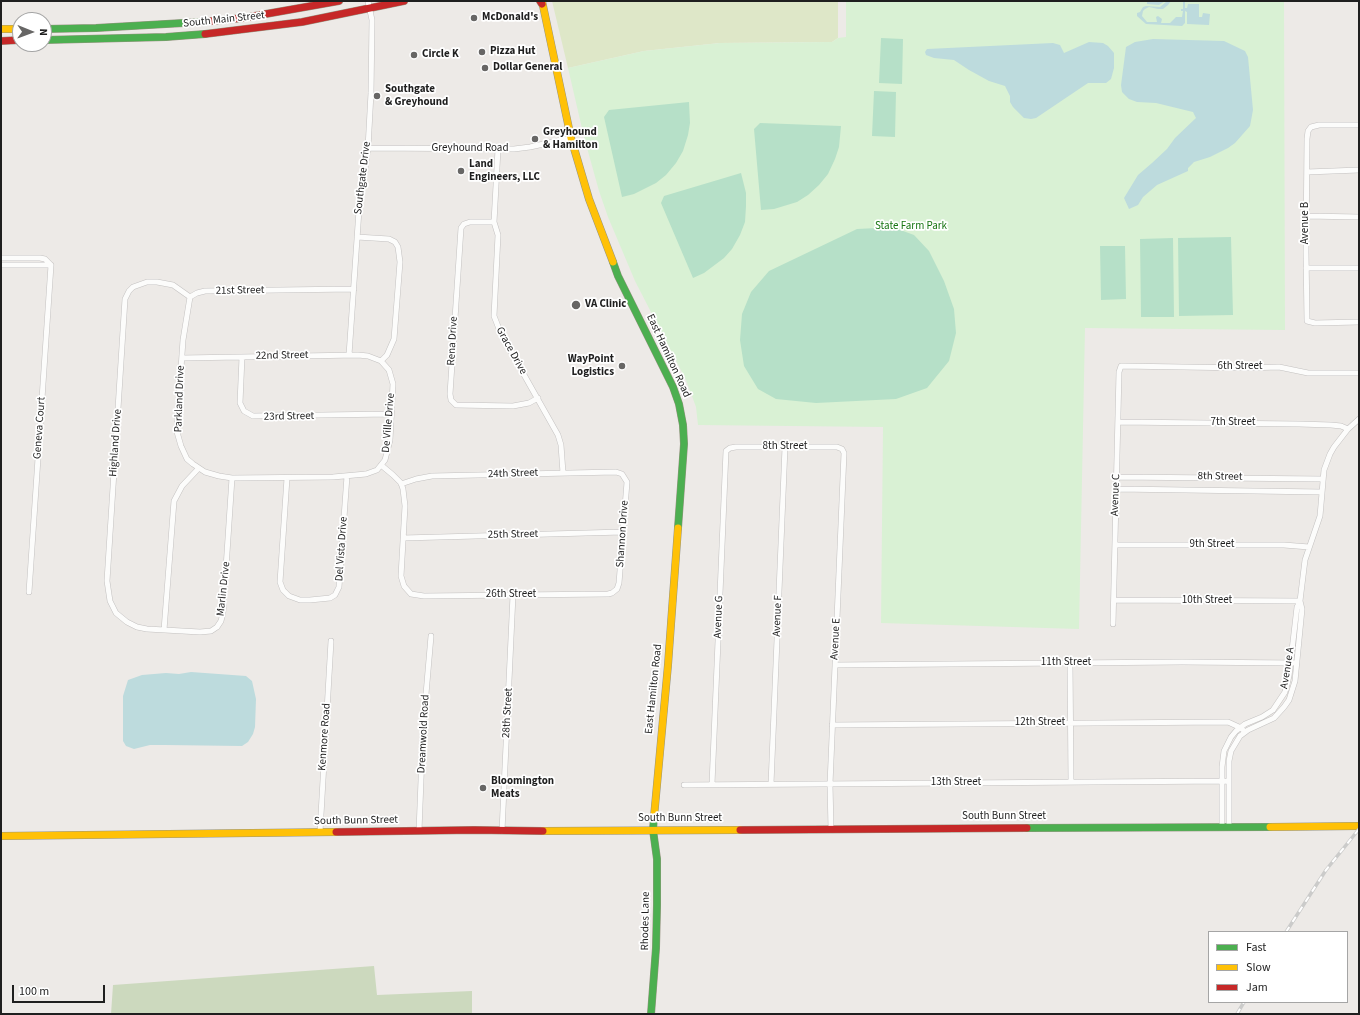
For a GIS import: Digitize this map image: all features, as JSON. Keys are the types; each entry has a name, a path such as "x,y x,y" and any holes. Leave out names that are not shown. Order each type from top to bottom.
{"main road":[{"name":"South Main Street","path":"52,29 96,28 248,18 339,1"},
{"name":"South Main Street","path":"52,40 166,37 222,32 302,22 369,4 404,1"},
{"name":"East Hamilton Road","path":"541,2 571,138 589,199 604,243 622,285 673,386 684,425 681,492 668,665 657,771 653,830"},
{"path":"1,29 12,29"},
{"path":"1,41 12,40"},
{"name":"South Bunn Street","path":"1,836 419,831 1359,826"},
{"name":"Rhodes Lane","path":"651,1014 658,905 657,859 653,830"}],"street":[{"name":"Southgate Drive","path":"349,354 361,190 368,148 372,54 372,20 369,4"},
{"name":"Avenue B","path":"1359,125 1319,125 1311,127 1308,131 1306,216 1307,321 1315,323 1359,322"},
{"name":"Greyhound Road","path":"368,148 514,149 571,138"},
{"name":"Grace Drive","path":"498,149 494,222 498,235 494,316 501,334 538,398 560,440 563,456 563,473"},
{"path":"1307,172 1359,170"},
{"path":"1306,216 1359,216"},
{"name":"Rena Drive","path":"494,222 470,222 464,224 461,228 450,386 451,400 456,405 513,406 529,403 538,398"},
{"path":"357,237 390,239 395,242 398,247 400,262 394,339 387,355 381,361"},
{"path":"1,258 40,258 45,259 51,265"},
{"path":"1,265 51,265"},
{"name":"Geneva Court","path":"29,592 51,265"},
{"path":"1306,268 1359,268"},
{"name":"Highland Drive","path":"110,601 107,581 125,299 133,287 147,282 167,283 179,288 190,297"},
{"name":"21st Street","path":"190,297 205,291 354,289"},
{"name":"Parkland Drive","path":"190,297 182,358 178,432 184,454 198,469"},
{"name":"22nd Street","path":"182,358 349,354 368,356 381,361"},
{"name":"23rd Street","path":"242,357 240,403 244,410 253,416 267,417 391,414"},
{"name":"De Ville Drive","path":"381,361 389,370 392,379 393,398 387,454 382,465 401,484"},
{"name":"6th Street","path":"1121,366 1245,368 1279,367 1308,373 1359,373"},
{"name":"Avenue C","path":"1113,624 1119,372 1121,366"},
{"name":"Avenue A","path":"1226,826 1229,761 1231,751 1235,743 1245,732 1274,718 1290,700 1294,686 1297,663 1302,609 1300,601 1303,572 1309,547 1320,516 1324,470 1330,454 1348,429 1359,419"},
{"name":"7th Street","path":"1118,422 1312,424 1340,426 1348,429"},
{"name":"8th Street","path":"727,450 736,447 837,447 843,449"},
{"name":"Avenue F","path":"771,784 785,447"},
{"name":"Avenue E","path":"830,828 832,725 843,449"},
{"name":"Avenue G","path":"712,784 727,450"},
{"path":"164,630 171,524 174,501 182,486 198,469 219,476 232,478 287,478 366,474 377,470 382,465"},
{"name":"24th Street","path":"401,484 432,476 616,472 625,476"},
{"name":"Del Vista Drive","path":"287,478 280,582 281,587 286,594 292,598 300,600 316,600 330,598 335,595 339,587 347,476"},
{"name":"Shannon Drive","path":"616,591 619,583 627,482 625,476"},
{"name":"8th Street","path":"1117,477 1323,479"},
{"name":"Marlin Drive","path":"110,601 116,613 132,625 147,629 164,630 206,632 215,629 221,621 223,613 232,478"},
{"path":"401,484 405,506 404,538"},
{"name":"8th Street","path":"1117,489 1322,492"},
{"name":"25th Street","path":"404,538 623,532"},
{"name":"26th Street","path":"404,538 401,576 407,591 414,595 608,594 616,591"},
{"name":"9th Street","path":"1115,544 1309,547"},
{"name":"28th Street","path":"502,831 514,595"},
{"name":"10th Street","path":"1114,600 1300,601"},
{"name":"Avenue A","path":"1226,826 1222,781 1224,751 1231,737 1245,724 1267,713 1278,704 1285,692 1289,676 1296,607 1300,601"},
{"name":"Dreamwold Road","path":"419,831 423,729 431,636"},
{"name":"Kenmore Road","path":"320,832 331,641"},
{"name":"11th Street","path":"835,664 1182,662 1297,663"},
{"path":"1070,663 1071,782"},
{"name":"12th Street","path":"832,725 1228,722 1241,728 1245,732"},
{"name":"13th Street","path":"684,785 1228,780"}],"green space":[{"path":"552,1 838,1 838,38 832,42 720,43 644,51 568,68"},
{"name":"State Farm Park","path":"846,1 1284,1 1285,330 1085,328 1079,629 881,623 883,427 698,425 696,407 686,380 635,281 608,217 584,137 568,68 644,51 720,43 832,42 838,38 846,37"},
{"path":"881,38 903,39 902,84 879,83"},
{"path":"874,91 896,92 895,137 872,136"},
{"path":"689,102 690,123 688,135 683,151 676,163 666,175 656,183 634,194 622,197 604,117 609,110"},
{"path":"760,123 841,126 839,147 828,174 808,195 797,202 774,209 761,210 754,129"},
{"path":"741,173 746,193 746,206 745,222 740,235 732,249 724,258 704,273 693,278 661,203 664,196"},
{"path":"895,228 914,235 929,251 944,281 954,309 956,333 949,361 927,388 896,399 816,403 776,399 758,389 744,366 740,340 742,314 751,292 769,271 857,229"},
{"path":"1231,237 1233,315 1179,316 1178,238"},
{"path":"1173,238 1174,317 1141,317 1140,239"},
{"path":"1100,246 1125,246 1126,299 1101,300"},
{"path":"374,966 377,995 472,991 472,1014 111,1014 113,985"}],"water":[{"path":"1147,1 1165,1 1159,5 1147,4"},
{"path":"1165,1 1171,1 1163,9 1149,7 1143,11 1142,16 1147,22 1157,22 1156,17 1158,16 1162,19 1161,23 1170,23 1176,17 1182,17 1183,11 1181,11 1181,9 1183,9 1183,1 1185,1 1185,8 1187,8 1188,4 1199,4 1199,17 1202,17 1203,13 1210,14 1209,25 1187,24 1187,12 1185,11 1185,23 1182,26 1146,24 1137,16 1137,13 1140,12 1143,7 1146,6 1160,7 1166,2"},
{"path":"1153,39 1224,41 1245,51 1248,57 1253,110 1250,126 1235,143 1210,157 1194,162 1188,168 1188,171 1157,185 1143,197 1138,205 1129,209 1124,198 1138,175 1167,149 1175,138 1196,118 1193,112 1156,103 1137,102 1129,99 1122,92 1121,85 1126,47 1135,42"},
{"path":"1089,42 1103,43 1114,53 1114,68 1111,79 1106,83 1088,83 1036,118 1031,119 1024,118 1013,107 1005,86 989,81 954,60 934,58 926,55 925,52 927,49 1053,43 1060,45 1064,53"},
{"path":"191,672 246,676 252,681 256,699 255,727 248,742 242,746 150,745 134,749 126,746 123,741 123,696 128,680 142,675 166,673 179,674"}],"railway":[{"path":"1287,931 1326,870 1359,829"},
{"path":"1237,1014 1243,1003"}],"traffic: fast":[{"path":"52,29 201,22"},
{"path":"52,40 166,37 205,34"},
{"path":"613,262 618,276 673,387 679,404 683,425 684,444 678,528"},
{"path":"651,1014 656,948 657,905 657,859 653,830 654,817"},
{"path":"1027,828 1270,827"}],"traffic: slow":[{"path":"542,1 571,138 589,199 613,262"},
{"path":"1,29 12,29"},
{"path":"654,817 668,665 678,528"},
{"path":"1270,827 1359,826"},
{"path":"543,831 740,830"},
{"path":"1,836 336,832"}],"traffic: jam":[{"path":"201,22 243,18 339,1"},
{"path":"205,34 302,22 404,1"},
{"path":"1,41 12,40"},
{"path":"740,830 1027,828"},
{"path":"336,832 474,830 543,831"}],"place":[{"name":"McDonald's","path":"474,18"},
{"name":"Pizza Hut","path":"482,52"},
{"name":"Circle K","path":"414,55"},
{"name":"Dollar General","path":"485,68"},
{"name":"Southgate & Greyhound","path":"377,96"},
{"name":"Greyhound & Hamilton","path":"535,139"},
{"name":"Land Engineers, LLC","path":"461,171"},
{"name":"VA Clinic","path":"576,305"},
{"name":"WayPoint Logistics","path":"622,366"},
{"name":"Bloomington Meats","path":"483,788"}]}
